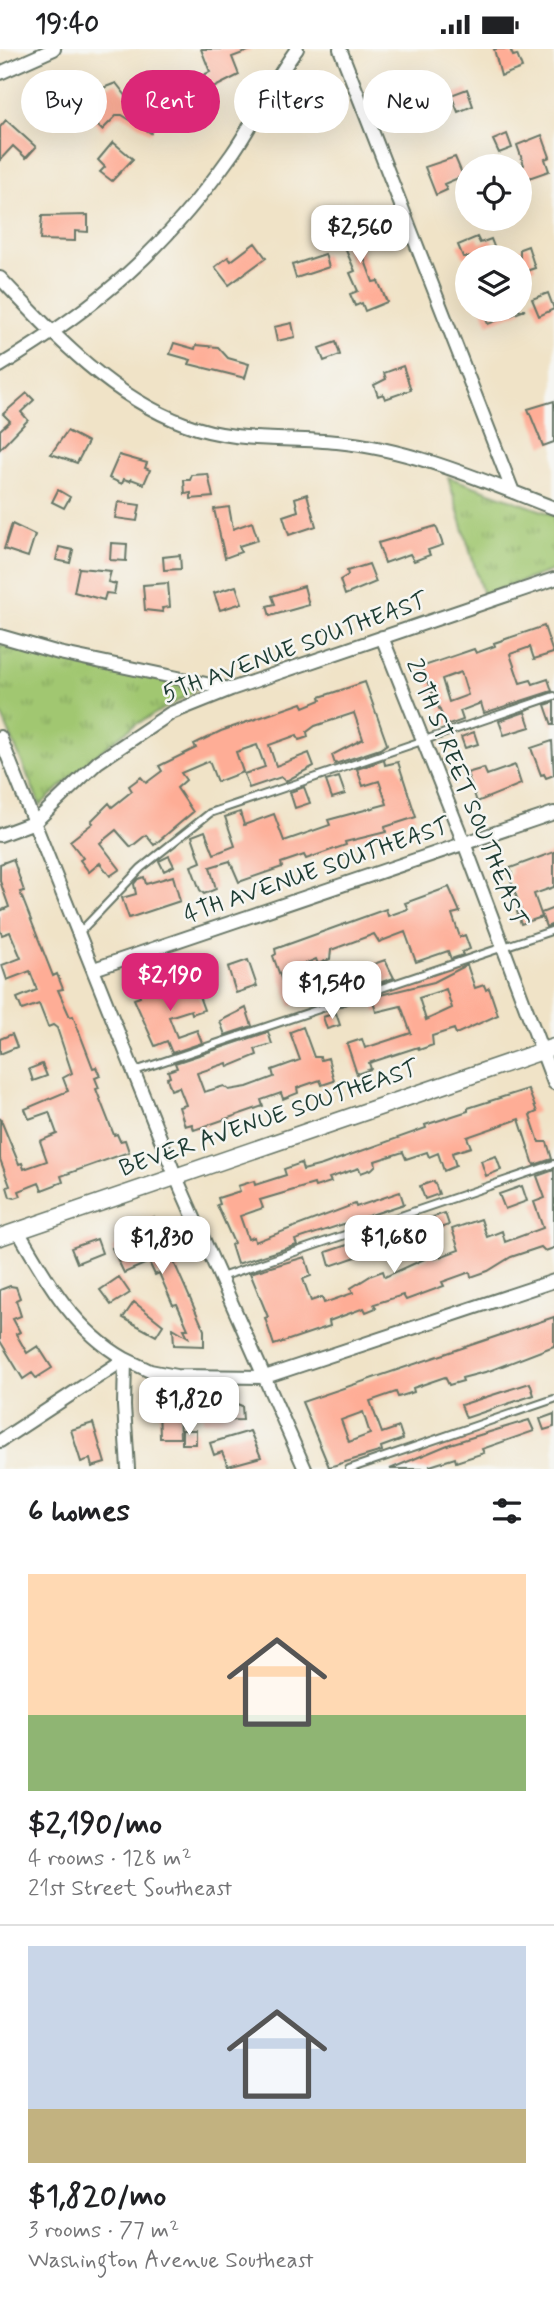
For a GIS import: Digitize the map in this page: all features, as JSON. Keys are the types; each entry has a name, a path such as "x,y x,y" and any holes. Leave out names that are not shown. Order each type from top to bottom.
{"street":[{"path":"0,73 28,54 54,49"},
{"path":"0,366 53,334 98,302 144,261 233,152 273,81 297,49"},
{"path":"340,49 513,492"},
{"path":"0,278 53,334 116,386 146,406 185,425 227,436 337,442 389,450 554,508"},
{"name":"5TH AVENUE SOUTHEAST","path":"0,835 35,822 98,762 171,713 231,689 554,579"},
{"path":"0,636 58,653 231,689"},
{"name":"20TH STREET SOUTHEAST","path":"382,637 504,947 549,1048 554,1083"},
{"path":"0,737 175,1175 304,1469"},
{"name":"4TH AVENUE SOUTHEAST","path":"93,969 554,813"},
{"name":"BEVER AVENUE SOUTHEAST","path":"0,1237 549,1048"},
{"path":"18,1231 73,1316 99,1345 150,1371 176,1376 265,1377 554,1281"},
{"path":"0,1441 125,1359"},
{"path":"125,1359 124,1406 128,1469"}],"lane":[{"path":"79,933 141,868 210,813 554,696"},
{"path":"133,1072 554,930"},
{"path":"220,1278 554,1164"},
{"path":"349,1469 554,1399"}],"green space":[{"path":"448,477 554,515 554,570 483,595"},
{"path":"0,645 192,685 195,691 135,725 40,805 0,711"}],"building":[{"path":"201,49 251,49 232,57 237,70 234,70 234,78 220,84 220,70 209,70"},
{"path":"494,49 510,49 513,56 517,55 522,68 501,76"},
{"path":"116,83 121,89 121,115 117,115 107,125 107,86"},
{"path":"467,89 473,106 458,112 453,94"},
{"path":"6,120 36,147 26,158 13,146 0,160 0,127"},
{"path":"507,134 512,148 499,153 493,140"},
{"path":"542,135 550,157 545,159 549,171 532,177 532,154 520,154 517,145"},
{"path":"113,142 133,159 112,181 100,172 105,167 98,160"},
{"path":"455,157 455,179 444,184 447,190 436,195 425,167"},
{"path":"88,215 88,232 75,231 75,241 40,240 42,216"},
{"path":"356,215 365,243 361,244 361,250 373,282 378,281 387,302 365,311 362,303 355,306 350,294 358,291 350,273 355,271 334,223"},
{"path":"477,237 480,243 491,239 493,245 458,245"},
{"path":"255,243 266,258 229,285 215,267 228,257 231,261"},
{"path":"325,254 329,267 296,278 292,265"},
{"path":"548,293 554,309 539,316 532,299"},
{"path":"292,323 295,337 277,341 274,327"},
{"path":"336,342 340,355 324,361 319,348"},
{"path":"174,343 195,349 196,345 218,347 228,358 249,364 245,378 189,364 191,360 170,354"},
{"path":"403,366 411,390 385,399 383,394 378,396 374,385 386,379 384,373"},
{"path":"27,393 34,400 21,412 28,420 0,449 0,430 10,421 3,414"},
{"path":"554,401 554,442 543,446 528,409"},
{"path":"67,431 88,442 77,463 51,454"},
{"path":"119,455 147,463 145,468 150,470 144,484 124,479 122,484 109,478"},
{"path":"208,474 213,497 191,499 191,493 185,494 184,480 190,480 192,475"},
{"path":"58,490 70,497 64,508 52,502"},
{"path":"307,494 316,526 289,535 283,516 298,511 295,498"},
{"path":"118,502 140,505 137,521 115,518"},
{"path":"229,507 233,529 252,522 258,540 239,546 241,552 225,558 214,509"},
{"path":"12,524 35,535 28,557 4,549"},
{"path":"436,526 443,545 428,550 430,555 414,561 410,554 385,563 378,543"},
{"path":"111,543 127,544 126,561 110,560"},
{"path":"59,547 73,550 70,563 56,560"},
{"path":"180,555 181,569 164,570 163,557"},
{"path":"369,564 376,582 345,595 340,580 348,575 347,571"},
{"path":"79,568 111,571 108,582 116,584 114,594 106,593 104,600 74,592"},
{"path":"168,583 170,607 162,608 163,612 145,610 143,585"},
{"path":"236,586 242,603 220,610 214,593"},
{"path":"304,586 309,605 270,616 267,606 275,604 272,596"},
{"path":"544,626 553,653 534,659 530,647 510,654 520,683 531,680 533,684 548,679 552,691 484,713 481,703 460,711 463,720 449,725 445,722 421,667 474,649 476,653 495,646 494,643","holes":["461,672 468,695 449,702 442,679"]},
{"path":"365,682 387,744 380,749 335,764 332,755 363,739 354,713 315,726 307,732 308,737 299,740 297,735 269,745 276,766 309,753 314,766 286,781 281,777 249,788 244,774 265,767 257,745 236,752 243,772 217,782 209,761 181,773 186,780 177,788 193,812 154,845 146,835 131,847 116,830 100,843 120,869 110,876 100,863 89,872 80,860 83,858 70,841 93,823 91,821 109,803 112,807 132,791 129,786 141,777 146,783 162,771 159,766 196,748 194,744 221,731 302,703 304,707 321,700 320,697"},
{"path":"554,702 554,725 552,725 545,705"},
{"path":"525,712 530,727 504,735 499,721"},
{"path":"474,732 478,744 465,748 461,737"},
{"path":"552,741 554,775 546,778 544,774 541,775 531,748"},
{"path":"384,760 385,765 398,762 416,817 385,827 386,832 345,842 346,845 306,859 304,855 281,863 282,867 239,882 230,861 210,867 216,889 204,894 200,890 191,866 201,862 192,836 205,831 214,854 235,846 225,817 240,812 244,825 274,814 284,841 330,825 328,820 387,804 379,781 363,786 357,769"},
{"path":"515,765 521,784 477,802 467,773 484,768 487,775"},
{"path":"339,777 345,794 332,798 326,781"},
{"path":"304,787 310,803 295,808 290,792"},
{"path":"554,852 554,887 534,894 542,917 521,924 517,912 521,910 509,875 512,874 510,868"},
{"path":"169,856 174,866 164,871 159,861"},
{"path":"13,859 24,891 20,892 53,976 57,974 63,989 58,990 70,1017 73,1016 93,1068 96,1067 100,1076 95,1078 99,1088 96,1089 114,1135 117,1134 120,1141 125,1140 129,1152 61,1176 63,1182 42,1190 39,1183 19,1191 21,1196 15,1198 10,1197 7,1187 10,1186 0,1159 0,1118 19,1164 22,1163 24,1169 47,1161 40,1141 57,1134 49,1112 29,1119 25,1109 68,1091 63,1078 72,1073 57,1028 53,1025 48,1027 39,1004 22,1010 17,998 37,990 30,971 7,980 2,965 21,958 10,932 2,935 0,930 0,911 9,907 0,881 0,864"},
{"path":"173,876 180,901 129,918 122,898 136,894 134,884 138,879 144,877 146,884"},
{"path":"449,887 460,912 452,914 460,937 465,935 470,949 462,952 463,955 451,959 448,951 416,962 405,932 379,942 374,934 331,950 330,959 318,964 316,959 297,967 306,989 342,976 347,990 328,996 327,992 291,1006 273,956 276,954 275,949 386,909 388,916 408,909 405,903"},
{"path":"554,908 554,924 546,927 541,913"},
{"path":"248,960 257,986 236,993 228,967"},
{"path":"385,960 394,978 369,986 362,968"},
{"path":"467,965 475,988 484,985 486,990 489,988 498,1015 456,1034 454,1029 432,1036 433,1045 419,1050 418,1047 369,1063 371,1069 357,1074 347,1044 362,1039 365,1048 411,1033 401,1006 376,1012 372,997 434,982","holes":["446,989 452,1008 426,1020 419,998"]},
{"path":"192,977 204,1010 192,1014 191,1010 169,1017 177,1037 197,1030 202,1043 172,1053 167,1041 155,1046 134,999 140,997 139,993 151,988 153,993"},
{"path":"246,1008 252,1026 225,1035 220,1021"},
{"path":"336,1013 340,1025 327,1029 323,1017"},
{"path":"303,1027 314,1057 320,1057 321,1060 328,1058 334,1081 322,1085 320,1080 297,1088 298,1093 283,1099 281,1093 261,1100 263,1106 194,1130 192,1124 185,1126 179,1107 186,1105 179,1087 171,1090 167,1078 170,1077 168,1071 177,1068 175,1063 268,1032 272,1044 255,1049 257,1055 228,1067 227,1063 197,1073 204,1092 224,1086 229,1090 247,1087 274,1077 272,1070 300,1060 290,1032"},
{"path":"12,1034 17,1047 0,1054 0,1039"},
{"path":"42,1064 47,1076 33,1081 29,1069"},
{"path":"528,1089 537,1112 530,1115 539,1142 547,1142 552,1159 534,1165 519,1119 467,1137 471,1147 452,1153 456,1166 444,1171 438,1153 429,1157 427,1152 406,1159 403,1152 375,1161 376,1165 372,1169 361,1173 359,1168 329,1178 331,1182 315,1187 314,1184 260,1200 263,1208 240,1216 248,1239 254,1237 255,1242 355,1204 356,1207 400,1192 404,1204 295,1240 297,1245 237,1264 231,1245 234,1243 217,1205 220,1204 218,1198 240,1191 238,1186 254,1181 255,1185 286,1175 284,1169 301,1163 303,1170 322,1165 426,1128 425,1125 468,1111 468,1108"},
{"path":"496,1156 501,1170 486,1176 481,1161"},
{"path":"554,1170 554,1248 545,1251 541,1247 511,1257 488,1271 471,1277 470,1272 442,1282 444,1286 406,1300 403,1295 374,1304 376,1308 366,1312 364,1308 329,1321 330,1326 274,1345 265,1318 268,1317 250,1273 305,1257 311,1276 303,1279 311,1301 322,1297 324,1303 353,1293 351,1288 372,1275 383,1271 385,1277 433,1255 434,1259 459,1250 452,1229 481,1219 487,1237 502,1231 505,1242 543,1228 534,1202 545,1198 537,1176"},
{"path":"434,1181 439,1194 425,1199 420,1186"},
{"path":"522,1186 527,1201 505,1209 499,1194"},
{"path":"445,1213 449,1225 425,1233 426,1237 409,1243 408,1239 330,1266 326,1252"},
{"path":"154,1217 204,1330 204,1346 174,1345 173,1328 188,1337 184,1329 188,1329 177,1304 173,1305 159,1273 155,1275 149,1262 124,1273 112,1248 137,1237 133,1227"},
{"path":"97,1239 102,1253 77,1263 71,1248"},
{"path":"119,1277 130,1293 111,1305 100,1290"},
{"path":"16,1287 20,1298 16,1300 21,1316 13,1319 20,1332 16,1334 27,1353 38,1346 52,1368 36,1378 32,1373 23,1379 0,1341 0,1290"},
{"path":"134,1302 163,1325 156,1336 123,1318"},
{"path":"554,1317 554,1346 489,1371 462,1378 463,1381 449,1385 445,1377 413,1388 414,1392 398,1397 396,1392 370,1401 382,1433 399,1427 403,1439 381,1447 382,1451 329,1467 302,1402","holes":["363,1412 370,1434 349,1442 341,1420"]},
{"path":"530,1383 534,1395 466,1418 461,1405"},
{"path":"237,1404 242,1406 243,1420 203,1421 203,1407"},
{"path":"159,1406 179,1406 180,1438 160,1438"},
{"path":"554,1414 554,1427 544,1430 540,1419"},
{"path":"529,1420 534,1431 482,1449 484,1453 456,1462 455,1458 430,1466 431,1469 390,1469 450,1444"},
{"path":"93,1423 105,1463 92,1467 90,1459 81,1462 71,1430"},
{"path":"182,1430 196,1430 196,1444 182,1444"},
{"path":"250,1431 261,1457 228,1466 222,1452 214,1455 210,1443"}]}
